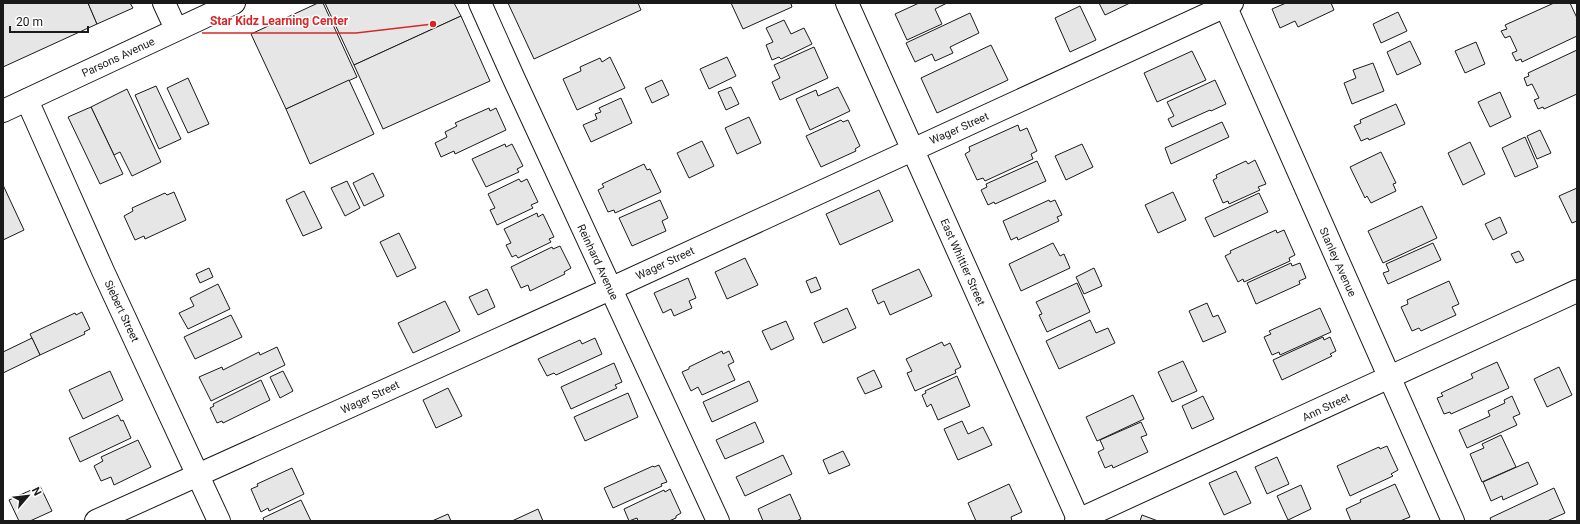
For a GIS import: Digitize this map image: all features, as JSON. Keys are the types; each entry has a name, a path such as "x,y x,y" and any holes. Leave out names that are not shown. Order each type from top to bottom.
{"street":[{"path":"164,3 176,29"},
{"name":"Parsons Avenue","path":"3,111 234,3"},
{"name":"Reinhard Avenue","path":"480,3 718,521"},
{"name":"East Whittier Street","path":"847,3 1078,521"},
{"name":"Wager Street","path":"96,521 610,288 1227,4"},
{"name":"Stanley Avenue","path":"1227,4 1389,378 1453,521"},
{"name":"Siebert Street","path":"27,100 103,271 199,475 219,521"},
{"name":"Ann Street","path":"1078,521 1577,292"}],"building":[{"path":"3,3 88,3 97,24 3,67"},
{"path":"88,3 130,3 133,8 97,24"},
{"path":"318,3 323,3 357,77 286,109 251,34"},
{"path":"325,3 454,3 461,16 354,65"},
{"path":"508,3 638,3 641,10 534,59"},
{"path":"731,3 793,3 791,4 792,7 743,29"},
{"path":"919,3 947,3 935,9 942,24 907,40 895,14"},
{"path":"1099,3 1130,3 1105,15"},
{"path":"1286,3 1331,3 1334,10 1298,27 1295,21 1280,28 1272,9"},
{"path":"1554,3 1570,3 1577,18 1577,36 1522,62 1521,59 1516,61 1512,53 1517,51 1510,36 1505,38 1501,31 1507,29 1505,25"},
{"path":"1080,6 1096,40 1070,52 1055,18"},
{"path":"1398,12 1407,31 1381,43 1373,24"},
{"path":"970,13 979,33 950,47 953,53 935,61 932,54 915,62 906,43"},
{"path":"461,16 490,81 383,129 354,65"},
{"path":"784,20 791,34 804,28 812,44 781,59 779,57 772,60 766,45 773,42 766,28"},
{"path":"1410,41 1421,64 1397,75 1387,52"},
{"path":"1476,42 1485,64 1465,73 1455,51"},
{"path":"991,45 1008,80 937,113 921,78"},
{"path":"814,47 828,78 780,100 772,82 780,78 774,65"},
{"path":"1577,50 1577,94 1544,109 1543,107 1538,109 1534,100 1539,98 1532,84 1527,86 1524,78 1529,76 1528,73"},
{"path":"1192,51 1206,80 1157,102 1144,73"},
{"path":"610,57 625,88 577,110 563,79 581,71 580,67 600,58 602,62"},
{"path":"727,57 736,76 709,89 700,69"},
{"path":"1373,63 1384,91 1352,104 1344,83 1356,78 1353,70"},
{"path":"188,78 209,124 188,133 167,88"},
{"path":"349,80 374,134 310,164 286,109"},
{"path":"662,80 669,95 652,103 645,88"},
{"path":"1215,80 1226,104 1172,127 1168,119 1174,116 1167,102"},
{"path":"156,86 181,139 159,149 135,95"},
{"path":"731,87 739,104 726,110 718,92"},
{"path":"838,87 850,111 810,130 796,99 816,90 818,96"},
{"path":"127,89 161,162 132,176 120,152 114,155 91,107"},
{"path":"1500,92 1511,117 1490,127 1478,102"},
{"path":"621,98 632,123 591,142 583,125 597,119 595,114 601,112 599,108"},
{"path":"1396,104 1405,124 1369,140 1368,138 1361,141 1354,126 1361,123 1360,120"},
{"path":"91,107 123,174 100,184 68,117"},
{"path":"489,108 490,111 496,108 506,130 455,154 454,151 441,157 435,143 447,137 445,132 457,126 455,123"},
{"path":"749,117 761,143 737,154 725,128"},
{"path":"841,120 843,122 848,120 860,146 855,149 856,151 821,167 806,136"},
{"path":"1222,122 1229,137 1171,164 1165,148"},
{"path":"1018,125 1020,131 1027,128 1037,151 1031,154 1033,159 985,181 983,178 977,180 965,154 970,151 969,147"},
{"path":"1540,130 1551,153 1537,159 1527,136"},
{"path":"1525,137 1538,167 1515,177 1502,148"},
{"path":"702,141 714,166 689,178 677,153"},
{"path":"1470,142 1485,174 1463,185 1448,153"},
{"path":"505,144 506,147 512,144 523,166 517,169 519,172 486,187 472,159"},
{"path":"1082,144 1093,167 1066,180 1055,156"},
{"path":"1381,152 1396,183 1393,184 1396,191 1371,203 1367,196 1365,198 1350,167"},
{"path":"1255,160 1266,184 1258,187 1260,190 1229,204 1228,201 1223,203 1213,180 1217,178 1216,175 1246,161 1248,164"},
{"path":"1037,161 1046,181 995,204 994,202 988,205 981,190 987,187 986,184"},
{"path":"644,164 647,170 650,169 661,192 615,213 614,210 608,212 598,190 604,187 602,184"},
{"path":"373,173 384,196 364,206 353,183"},
{"path":"519,179 521,182 527,179 538,202 531,205 533,208 497,225 490,210 495,208 488,194"},
{"path":"347,181 360,208 345,216 331,188"},
{"path":"3,185 24,230 3,240"},
{"path":"1577,188 1577,221 1572,223 1559,196"},
{"path":"879,190 893,221 840,245 826,214"},
{"path":"304,191 322,228 303,236 286,200"},
{"path":"174,192 186,220 145,239 144,236 135,240 124,216 133,211 132,208 165,193 167,195"},
{"path":"1173,192 1186,220 1158,233 1145,205"},
{"path":"1259,193 1268,212 1214,237 1205,218"},
{"path":"660,200 668,218 662,221 666,231 632,246 619,218"},
{"path":"1049,200 1050,202 1055,200 1062,215 1057,217 1059,221 1018,240 1017,237 1011,240 1003,221"},
{"path":"1422,206 1437,238 1383,263 1368,231"},
{"path":"537,213 538,217 543,214 554,237 549,239 551,242 518,258 516,255 512,257 506,245 511,243 504,229"},
{"path":"1500,217 1507,233 1493,240 1485,224"},
{"path":"1276,230 1277,233 1284,230 1295,255 1289,258 1290,261 1244,282 1243,279 1238,282 1225,256 1231,253 1230,251"},
{"path":"399,233 416,268 397,277 380,242"},
{"path":"1053,243 1060,256 1064,254 1070,268 1021,291 1009,264"},
{"path":"1433,243 1441,260 1388,284 1383,273 1389,271 1386,264"},
{"path":"560,246 571,268 564,272 565,274 530,291 528,285 521,288 511,267 552,247 553,249"},
{"path":"1519,251 1524,260 1516,263 1511,254"},
{"path":"745,258 758,285 727,299 715,272"},
{"path":"1291,263 1292,266 1300,263 1306,278 1299,281 1300,284 1256,304 1247,283"},
{"path":"209,268 213,277 200,283 196,274"},
{"path":"1094,268 1102,286 1084,294 1076,277"},
{"path":"919,269 932,296 890,315 884,301 878,304 872,290"},
{"path":"816,277 821,289 811,293 806,281"},
{"path":"688,278 696,298 689,301 692,308 674,316 671,309 663,313 654,293"},
{"path":"1449,281 1459,304 1452,307 1456,315 1421,331 1419,328 1412,331 1401,307 1408,304 1407,300"},
{"path":"1077,283 1090,312 1047,332 1039,315 1042,314 1036,302"},
{"path":"218,284 230,309 188,329 179,313 194,306 190,298"},
{"path":"487,289 495,307 478,315 469,297"},
{"path":"445,301 460,331 413,353 398,323"},
{"path":"1207,303 1213,317 1218,315 1226,332 1203,342 1189,311"},
{"path":"847,308 856,328 823,343 814,323"},
{"path":"1320,308 1331,332 1280,355 1279,352 1272,355 1264,337 1271,334 1269,331"},
{"path":"82,312 90,329 84,332 85,334 40,355 30,334 75,313 76,315"},
{"path":"231,315 242,337 195,359 184,337"},
{"path":"1090,320 1096,333 1108,328 1115,343 1059,369 1046,341"},
{"path":"786,321 794,339 771,350 762,331"},
{"path":"1323,337 1324,340 1330,337 1336,351 1330,354 1332,356 1282,380 1273,360"},
{"path":"32,338 40,355 3,373 3,352"},
{"path":"595,338 602,354 556,375 554,373 547,376 538,359 580,340 582,344"},
{"path":"942,342 944,346 950,343 961,367 955,370 956,373 915,391 907,373 912,371 906,359"},
{"path":"277,347 285,365 211,401 199,377 222,367 223,370 259,352 260,355"},
{"path":"722,351 723,354 729,351 734,362 728,365 735,380 702,395 698,387 691,391 682,372"},
{"path":"1183,361 1197,391 1172,402 1158,372"},
{"path":"1497,362 1509,388 1451,414 1450,412 1444,414 1437,398 1443,396 1441,393 1473,378 1471,374"},
{"path":"614,363 622,382 615,385 617,388 571,409 561,387"},
{"path":"1559,367 1572,395 1547,407 1534,379"},
{"path":"874,370 882,387 865,394 857,378"},
{"path":"110,371 123,400 83,419 69,390"},
{"path":"283,371 293,391 280,398 270,377"},
{"path":"957,376 970,406 938,420 931,404 927,407 922,395 926,393 925,391"},
{"path":"261,380 270,400 223,423 222,421 217,423 210,408 214,406 213,404"},
{"path":"749,381 758,401 712,422 703,402"},
{"path":"448,388 462,416 436,428 423,400"},
{"path":"628,393 638,417 585,441 574,417"},
{"path":"1133,395 1144,419 1097,441 1086,417"},
{"path":"1203,396 1214,419 1192,429 1182,406"},
{"path":"1512,396 1520,414 1513,417 1517,425 1467,448 1459,430 1490,416 1488,411 1505,403 1504,400"},
{"path":"118,415 121,421 123,420 131,438 80,462 69,438"},
{"path":"962,421 968,434 983,427 992,445 958,460 944,429"},
{"path":"755,422 764,442 725,459 716,440"},
{"path":"1141,422 1147,435 1141,437 1148,452 1113,468 1112,465 1105,468 1098,452 1104,449 1100,440"},
{"path":"1501,435 1516,467 1482,482 1470,454 1484,448 1482,444"},
{"path":"138,440 151,467 114,485 111,477 101,481 94,466 103,461 101,457"},
{"path":"1387,446 1398,470 1391,474 1393,476 1350,496 1337,466 1379,447 1380,449"},
{"path":"843,451 850,465 829,474 823,460"},
{"path":"783,455 792,474 745,496 736,477"},
{"path":"1277,457 1289,484 1267,494 1255,467"},
{"path":"1528,462 1538,484 1503,500 1502,496 1491,501 1483,482"},
{"path":"659,465 667,482 661,484 662,486 613,508 604,488 653,466"},
{"path":"292,468 304,494 269,511 268,508 261,512 251,489 258,486 257,484"},
{"path":"1236,471 1251,503 1224,515 1209,483"},
{"path":"1009,484 1022,512 1011,517 1012,521 976,521 968,503"},
{"path":"1395,484 1410,517 1400,521 1351,521 1346,509 1361,502 1360,500"},
{"path":"1301,485 1311,509 1288,520 1277,496"},
{"path":"40,486 52,511 30,521 19,521 9,500"},
{"path":"1554,488 1565,513 1547,521 1491,521 1490,518"},
{"path":"670,489 681,513 676,516 676,518 669,521 638,521 637,518 629,521 624,509 664,490 665,492"},
{"path":"790,494 801,519 796,521 763,521 758,509"},
{"path":"301,500 311,521 264,521 263,518"},
{"path":"538,509 543,521 512,521"},
{"path":"448,514 451,521 432,521"},
{"path":"1142,515 1158,521 1140,521"}],"place":[{"name":"Star Kidz Learning Center","path":"433,24"}]}
